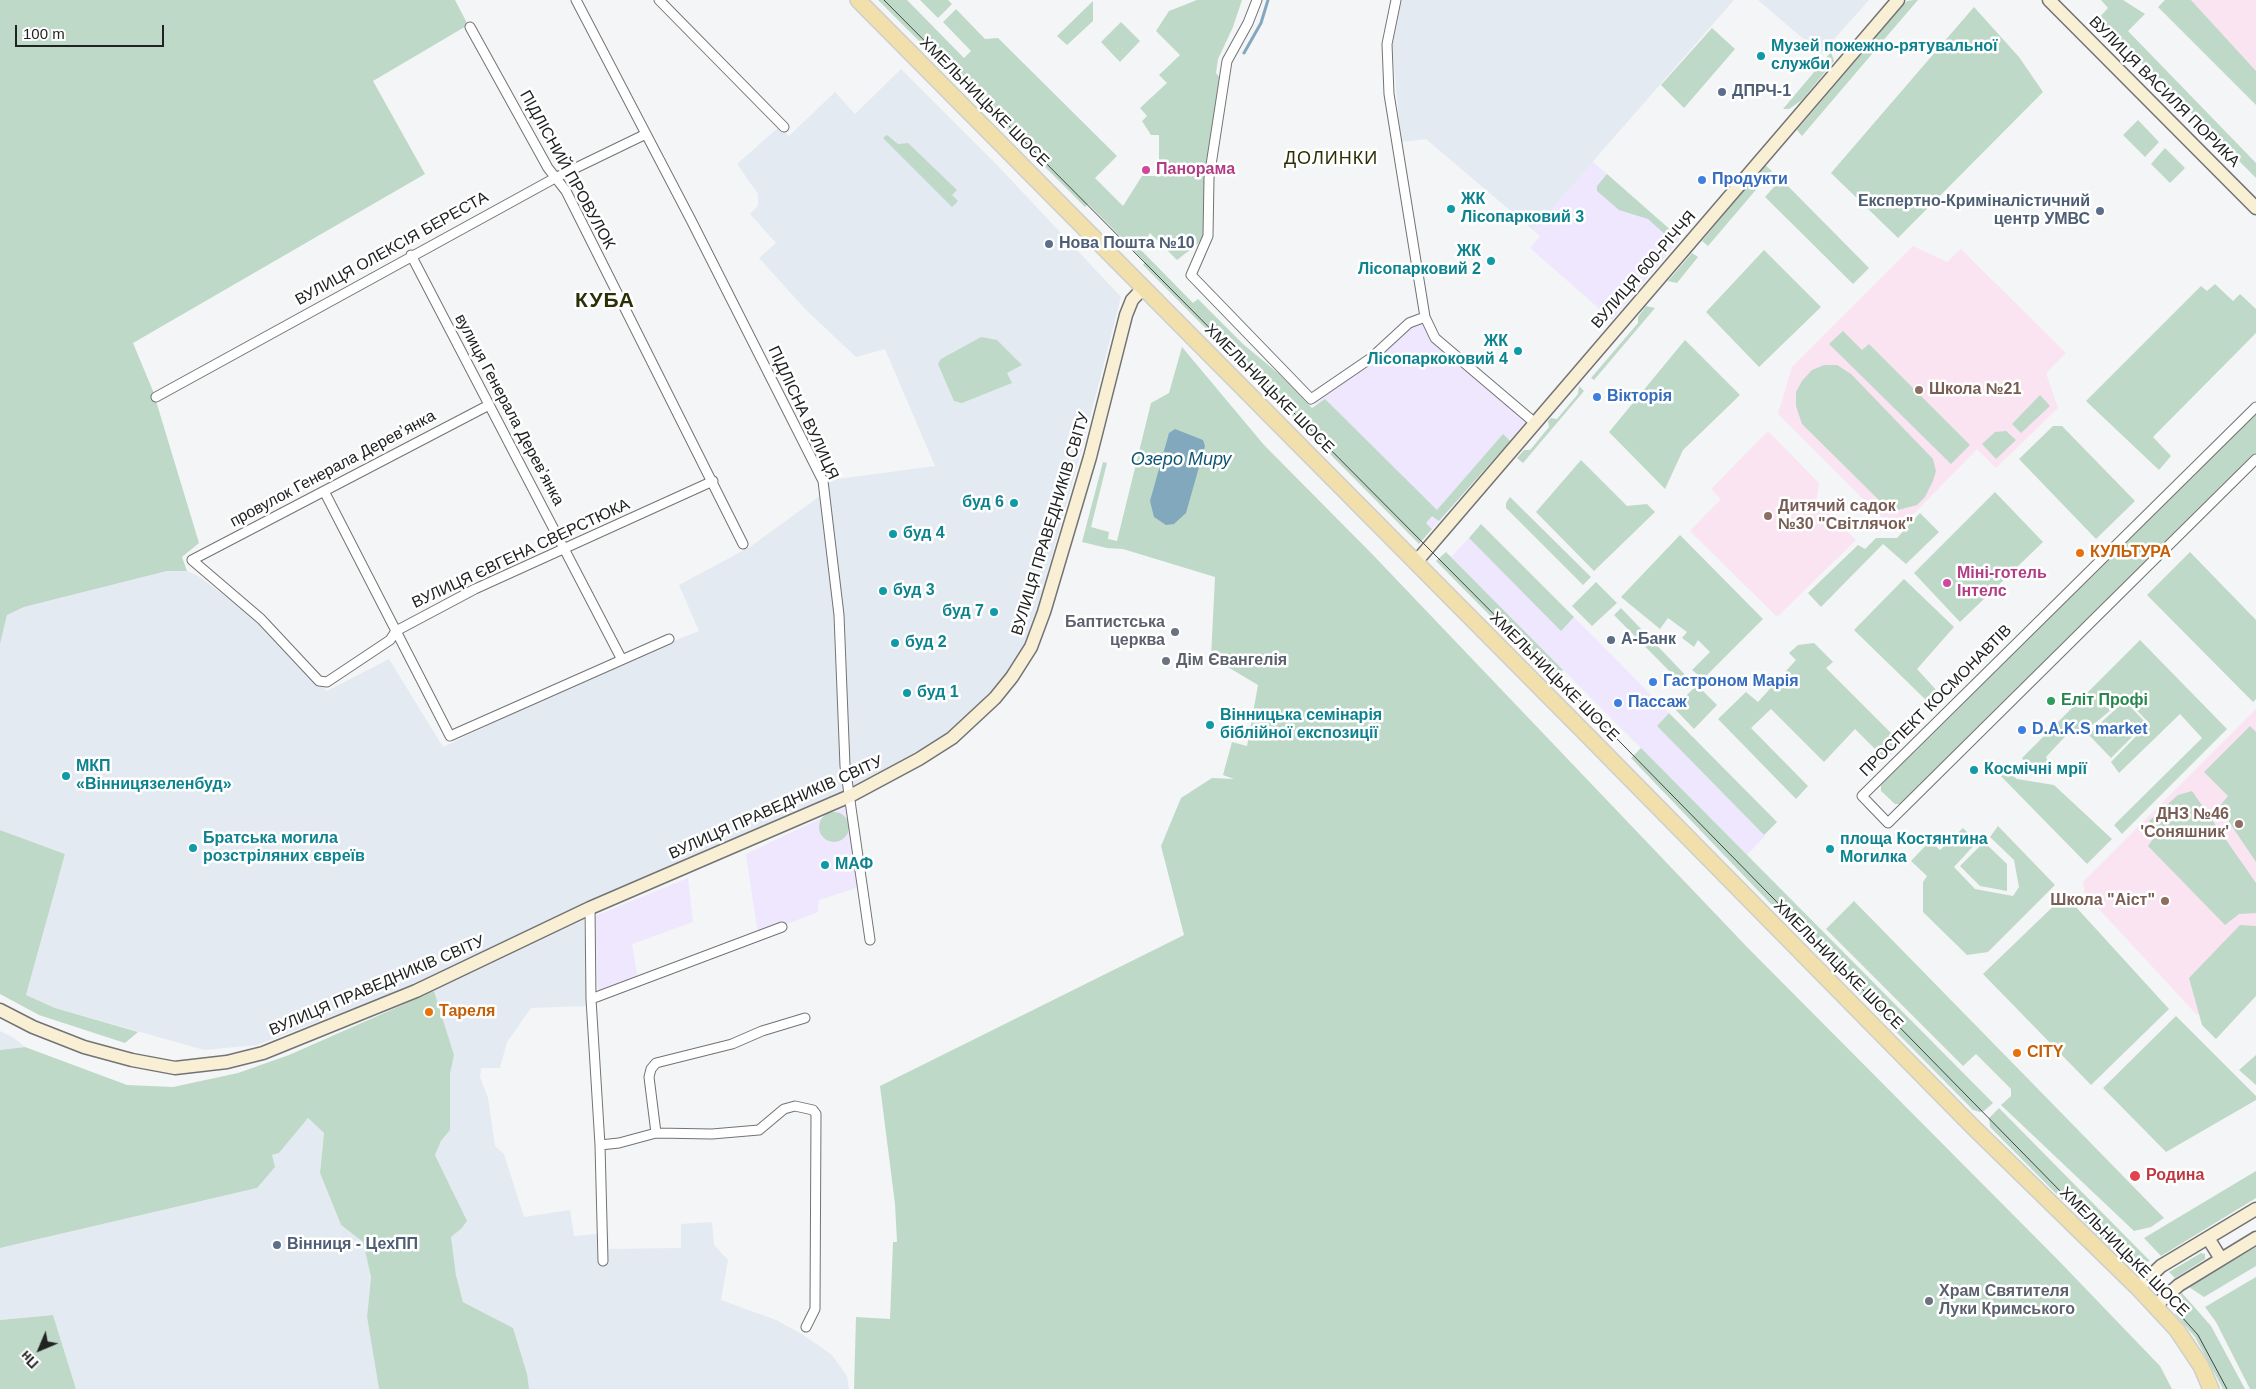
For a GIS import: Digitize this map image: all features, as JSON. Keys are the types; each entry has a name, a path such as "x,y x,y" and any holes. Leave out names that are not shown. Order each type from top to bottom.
{"main road":[{"name":"ХМЕЛЬНИЦЬКЕ ШОСЕ","path":"858,0 1967,1121 2138,1288 2177,1330 2201,1366 2211,1389"},
{"name":"ВУЛИЦЯ 600-РІЧЧЯ","path":"1416,562 1898,0"},
{"name":"ВУЛИЦЯ ВАСИЛЯ ПОРИКА","path":"2049,0 2256,208"},
{"name":"ВУЛИЦЯ ПРАВЕДНИКІВ СВІТУ","path":"0,1010 33,1028 76,1044 132,1060 175,1068 227,1062 263,1053 416,991 590,908 850,796 920,759 973,721 1012,677 1031,647 1044,612 1090,457 1126,315 1132,300 1144,287"},
{"path":"2138,1288 2161,1266 2256,1209"},
{"path":"2208,1238 2221,1259"},
{"path":"2155,1306 2179,1285 2256,1238"}],"street":[{"name":"ПІДЛІСНА ВУЛИЦЯ","path":"576,0 823,481 839,615 845,766 870,940"},
{"path":"659,0 784,127"},
{"path":"1257,0 1248,23 1227,61 1209,178 1208,236 1191,274 1311,399 1371,358 1409,323 1425,317"},
{"path":"1396,0 1388,44 1389,94 1425,317 1435,338 1534,423"},
{"name":"ПІДЛІСНИЙ ПРОВУЛОК","path":"470,27 556,178 566,191 714,481 743,544"},
{"name":"ВУЛИЦЯ ОЛЕКСІЯ БЕРЕСТА","path":"156,397 411,255 556,178 646,134"},
{"name":"вулиця Генерала Деревʼянка","path":"411,255 621,658"},
{"name":"провулок Генерала Деревʼянка","path":"192,560 488,405"},
{"name":"ПРОСПЕКТ КОСМОНАВТІВ","path":"2256,407 1862,796 1888,823 2256,459"},
{"name":"ВУЛИЦЯ ЄВГЕНА СВЕРСТЮКА","path":"192,560 261,619 318,681 327,682 390,640 396,631 476,589 714,481"},
{"path":"324,490 450,736 621,658 668,639"},
{"path":"590,908 591,1000 600,1144 603,1261"},
{"path":"591,1000 782,928"},
{"path":"656,1132 649,1077 650,1069 656,1063 732,1044 762,1031 805,1018"},
{"path":"600,1144 619,1143 656,1132 712,1134 759,1130 784,1109 795,1106 804,1107 816,1114 814,1309 806,1327"}],"shaded area":[{"path":"1399,0 1734,0 1533,230 1426,139 1401,142 1392,44"},
{"path":"1758,0 1869,0 1821,54"},
{"path":"2191,0 2256,0 2256,71"},
{"path":"901,69 998,166 1121,297 1083,445 1033,624 1017,660 991,695 949,734 837,795 588,902 404,989 257,1045 204,1050 55,1008 26,995 65,854 0,830 0,644 7,615 24,607 167,571 187,571 198,576 245,611 327,691 389,659 443,747 623,661 699,631 679,585 750,547 824,493 823,481 935,466 885,349 856,357 806,310 759,258 776,243 750,214 758,206 758,194 737,164 779,127 789,136 835,92 855,114"},
{"path":"1592,161 1680,239 1612,320 1530,248 1540,236 1533,230"},
{"name":"Школа №21","path":"1913,246 1947,262 1961,249 2066,353 2046,373 2058,408 1996,468 1977,449 1896,532 1778,414 1792,367"},
{"path":"1425,317 1435,338 1529,418 1432,529 1426,523 1424,512 1311,399 1409,323"},
{"name":"Дитячий садок №30 \"Світлячок\"","path":"1768,431 1819,483 1816,501 1856,540 1777,617 1690,531 1721,499 1711,489"},
{"path":"1469,538 1561,630 1574,617 1669,713 1657,726 1765,836 1747,855 1451,557"},
{"path":"2256,709 2256,957 2197,1015 2085,894 2083,882"},
{"path":"849,805 861,886 819,900 818,912 758,935 746,854"},
{"path":"688,878 693,922 632,944 638,980 598,992 595,916"},
{"path":"584,920 588,1006 531,1008 507,1042 500,1068 481,1068 480,1077 488,1098 495,1146 504,1154 524,1217 570,1210 574,1236 608,1233 609,1249 681,1248 681,1224 712,1222 714,1245 728,1260 721,1300 776,1320 802,1334 832,1355 847,1376 849,1389 520,1389 503,1323 463,1302 456,1274 451,1237 461,1229 455,1196 435,1155 441,1141 450,1130 450,1074 454,1055 434,991"},
{"path":"0,1031 14,1038 25,1047 0,1050"},
{"path":"308,1118 324,1133 320,1173 341,1225 363,1242 371,1277 367,1317 379,1389 76,1389 53,1315 0,1320 0,1248 257,1188 272,1155 279,1153"}],"green space":[{"path":"0,0 455,0 468,25 373,81 425,174 133,343 153,391 199,543 182,557 187,571 167,571 24,607 7,615 0,644"},
{"path":"878,0 907,0 964,58 971,51 943,22 956,9 985,39 998,38 1117,156 1095,178 1123,206 1142,176 1159,176 1159,135 1151,135 1142,121 1147,116 1140,108 1167,83 1159,75 1180,55 1156,31 1169,11 1197,0 1242,0 1233,27 1218,59 1216,73 1223,82 1209,178 1208,236 1177,260 1150,233 1140,249 1193,303 1198,299 1243,344 1279,374 1312,408 1325,399 1437,510 1503,434 1510,441 1439,521 1432,516 1426,523 1432,529 1419,544 1143,265 1145,262 1111,227 1088,204 1085,207"},
{"path":"920,0 948,0 952,4 938,18"},
{"path":"1918,0 1881,43 1875,38 1907,1"},
{"path":"2101,0 2123,0 2145,14 2128,31 2256,163 2256,178 2098,19 2108,8"},
{"path":"2165,0 2191,0 2256,71 2256,105 2158,7"},
{"path":"1093,1 1093,21 1067,45 1057,36"},
{"path":"1974,7 2019,57 2043,92 1898,238 1831,173"},
{"path":"1121,22 1140,41 1120,62 1101,42"},
{"path":"1712,28 1735,49 1684,108 1661,85"},
{"path":"1872,42 1878,47 1802,136 1797,130"},
{"path":"1831,52 1834,61 1802,100 1789,109 1783,109"},
{"path":"2138,120 2159,142 2145,157 2123,135"},
{"path":"887,135 898,144 908,143 957,190 952,195 958,201 952,207 883,138"},
{"path":"2165,148 2185,168 2170,183 2151,164"},
{"path":"1765,165 1772,171 1708,246 1702,241"},
{"path":"1607,174 1673,232 1668,237 1648,219 1619,210 1597,191 1597,186"},
{"path":"1781,179 1869,268 1853,284 1765,197"},
{"path":"1764,250 1821,307 1759,367 1706,312"},
{"path":"1692,253 1698,257 1677,283 1668,281"},
{"path":"2215,284 2233,301 2240,294 2256,309 2256,333 2153,437 2171,456 2159,470 2086,401 2201,286 2207,291"},
{"path":"1646,306 1655,308 1594,380 1591,378 1638,323 1638,317"},
{"path":"1843,331 1862,350 1869,344 1970,445 1951,464 1829,344"},
{"path":"981,337 997,340 1022,365 1007,373 1012,383 962,403 954,401 938,364 941,359"},
{"path":"1685,340 1740,395 1683,450 1665,489 1609,432"},
{"path":"1182,347 1264,445 1373,555 1747,947 2059,1261 2160,1366 2172,1389 854,1389 856,1317 890,1319 893,1242 897,1242 895,1204 880,1086 1184,935 1161,846 1181,798 1212,778 1234,779 1223,775 1232,742 1247,746 1258,685 1211,657 1215,577 1123,549 1107,548 1082,542 1103,462 1107,463 1091,527 1109,532 1108,539 1117,541 1151,403 1169,393"},
{"path":"1824,365 1837,365 1851,374 1933,459 1936,471 1933,481 1925,497 1917,505 1898,510 1886,507 1802,424 1796,406 1796,392 1802,381 1812,370"},
{"path":"1579,386 1584,391 1523,463 1517,458 1524,450 1530,450 1549,427 1548,421 1551,418 1557,419 1578,394"},
{"path":"2040,395 2050,406 2021,433 2012,424"},
{"path":"2256,414 2256,453 1901,804 1895,804 1881,791 1881,785"},
{"path":"2053,426 2062,426 2135,501 2096,539 2019,459"},
{"path":"2006,431 2016,440 1996,459 1982,444 1995,432"},
{"path":"1581,460 1627,506 1647,504 1655,512 1594,571 1536,512"},
{"path":"1995,492 2043,542 1960,622 1914,573"},
{"path":"1510,497 1591,577 1583,585 1506,508 1506,503"},
{"path":"1920,513 1939,532 1906,564 1883,544 1821,607 1808,593 1858,545 1865,549 1876,538 1897,538"},
{"path":"1481,524 1574,617 1561,631 1469,538"},
{"path":"1680,535 1763,619 1703,679 1692,670 1710,652 1698,640 1694,647 1682,638 1687,632 1668,618 1660,629 1621,597"},
{"path":"1446,552 1563,670 1557,675 1537,655 1533,659 1436,561"},
{"path":"2190,552 2256,620 2256,699 2253,702 2147,595"},
{"path":"1904,579 1954,627 1917,669 1938,692 1928,702 1854,630"},
{"path":"1596,582 1617,603 1592,626 1572,606"},
{"path":"1621,608 1693,683 1687,689 1614,615"},
{"path":"2140,640 2227,729 2122,834 2114,825 2202,738 2180,714 2119,773 2111,762 2149,723 2125,698 2081,735 2073,728 2046,757 2051,768 2042,774 2030,771 2022,758"},
{"path":"1814,643 1833,662 1826,668 1901,743 1885,759 1855,729 1824,762 1771,709 1751,728 1808,786 1796,799 1718,719 1746,692 1758,702 1796,660 1789,653 1798,645"},
{"path":"1697,685 1717,705 1694,729 1674,708"},
{"path":"2125,701 2146,723 2111,758 2088,734"},
{"path":"1669,713 1777,822 1764,835 1657,726"},
{"name":"ДНЗ №46 'Соняшник'","path":"2250,726 2256,732 2256,862 2219,807 2228,796 2204,772"},
{"path":"1641,748 1993,1103 1984,1111 1973,1110 1791,925 1631,758"},
{"path":"1995,762 2017,779 2054,785 2112,839 2087,864 1991,766"},
{"path":"2192,791 2256,883 2256,913 2239,914 2225,925 2148,846 2157,833 2149,821 2178,795"},
{"path":"834,812 845,816 849,827 845,838 834,842 823,838 819,827 823,816"},
{"path":"1998,826 2055,885 1988,952 1967,955 1923,912 1923,882 1927,876 1911,861 1930,841 1940,850 1963,828 1977,842 1954,867 1975,889 2013,896 2019,887 2014,860 1990,837"},
{"path":"0,830 65,854 26,995 55,1008 138,1032 125,1043 39,1015 0,994"},
{"path":"1984,842 2007,864 2007,891 1980,886 1960,866"},
{"path":"2065,895 2169,1009 2091,1085 1983,974"},
{"path":"1854,901 2164,1218 2151,1227 2134,1231 2001,1105 2011,1096 2011,1089 1976,1054 1963,1066 1826,929"},
{"path":"2240,925 2256,926 2256,996 2216,1039 2202,1025 2189,978"},
{"path":"434,991 454,1055 450,1074 450,1130 441,1141 435,1155 467,1221 451,1237 456,1275 463,1302 513,1328 527,1374 529,1389 379,1389 367,1317 371,1277 363,1242 341,1225 320,1173 324,1133 308,1118 279,1153 272,1155 275,1167 257,1188 0,1248 0,1050 25,1047 127,1085 173,1087 238,1073 289,1055"},
{"path":"2176,1016 2256,1096 2256,1100 2166,1152 2103,1088"},
{"path":"2256,1055 2256,1085 2239,1070"},
{"path":"1999,1108 2150,1261 2138,1263 2122,1260 1990,1127 1989,1118"},
{"path":"2256,1171 2256,1198 2161,1256 2144,1238"},
{"path":"2256,1247 2256,1266 2204,1297 2189,1287"},
{"path":"2201,1253 2205,1254 2205,1259 2175,1278 2169,1272"},
{"path":"2256,1277 2256,1389 2250,1389 2216,1322 2205,1307"},
{"path":"2182,1293 2211,1326 2245,1389 2223,1389 2195,1337 2175,1314 2178,1298"},
{"path":"53,1315 76,1389 0,1389 0,1320"}],"water":[{"name":"Озеро Миру","path":"1175,429 1203,440 1205,446 1186,513 1174,524 1166,525 1154,517 1150,501 1169,433"}],"waterway":[{"path":"1244,53 1261,23 1268,0"}],"tram line":[{"path":"884,0 1574,695 2164,1297 2198,1335 2227,1389"}],"place":[{"name":"Музей пожежно-рятувальної служби","path":"1761,56"},
{"name":"ДПРЧ-1","path":"1722,92"},
{"name":"Панорама","path":"1146,170"},
{"name":"Продукти","path":"1702,180"},
{"name":"ЖК Лісопарковий 3","path":"1451,209"},
{"name":"Експертно-Криміналістичний центр УМВС","path":"2100,211"},
{"name":"Нова Пошта №10","path":"1049,244"},
{"name":"ЖК Лісопарковий 2","path":"1491,261"},
{"name":"ЖК Лісопаркоковий 4","path":"1518,351"},
{"name":"Школа №21","path":"1919,390"},
{"name":"Вікторія","path":"1597,397"},
{"name":"буд 6","path":"1014,503"},
{"name":"Дитячий садок №30 \"Світлячок\"","path":"1768,516"},
{"name":"буд 4","path":"893,534"},
{"name":"КУЛЬТУРА","path":"2080,553"},
{"name":"Міні-готель Інтелс","path":"1947,583"},
{"name":"буд 3","path":"883,591"},
{"name":"буд 7","path":"994,612"},
{"name":"Баптистська церква","path":"1175,632"},
{"name":"А-Банк","path":"1611,640"},
{"name":"буд 2","path":"895,643"},
{"name":"Дім Євангелія","path":"1166,661"},
{"name":"Гастроном Марія","path":"1653,682"},
{"name":"буд 1","path":"907,693"},
{"name":"Еліт Профі","path":"2051,701"},
{"name":"Пассаж","path":"1618,703"},
{"name":"Вінницька семінарія біблійної експозиції","path":"1210,725"},
{"name":"D.A.K.S market","path":"2022,730"},
{"name":"Космічні мрії","path":"1974,770"},
{"name":"МКП «Вінницязеленбуд»","path":"66,776"},
{"name":"ДНЗ №46 'Соняшник'","path":"2239,824"},
{"name":"Братська могила розстріляних євреїв","path":"193,848"},
{"name":"площа Костянтина Могилка","path":"1830,849"},
{"name":"МАФ","path":"825,865"},
{"name":"Школа \"Аіст\"","path":"2165,901"},
{"name":"Тареля","path":"429,1012"},
{"name":"CITY","path":"2017,1053"},
{"name":"Родина","path":"2135,1176"},
{"name":"Вінниця - ЦехПП","path":"277,1245"},
{"name":"Храм Святителя Луки Кримського","path":"1929,1301"}],"district":[{"name":"ДОЛИНКИ","path":"1331,159"},
{"name":"КУБА","path":"605,301"}]}
